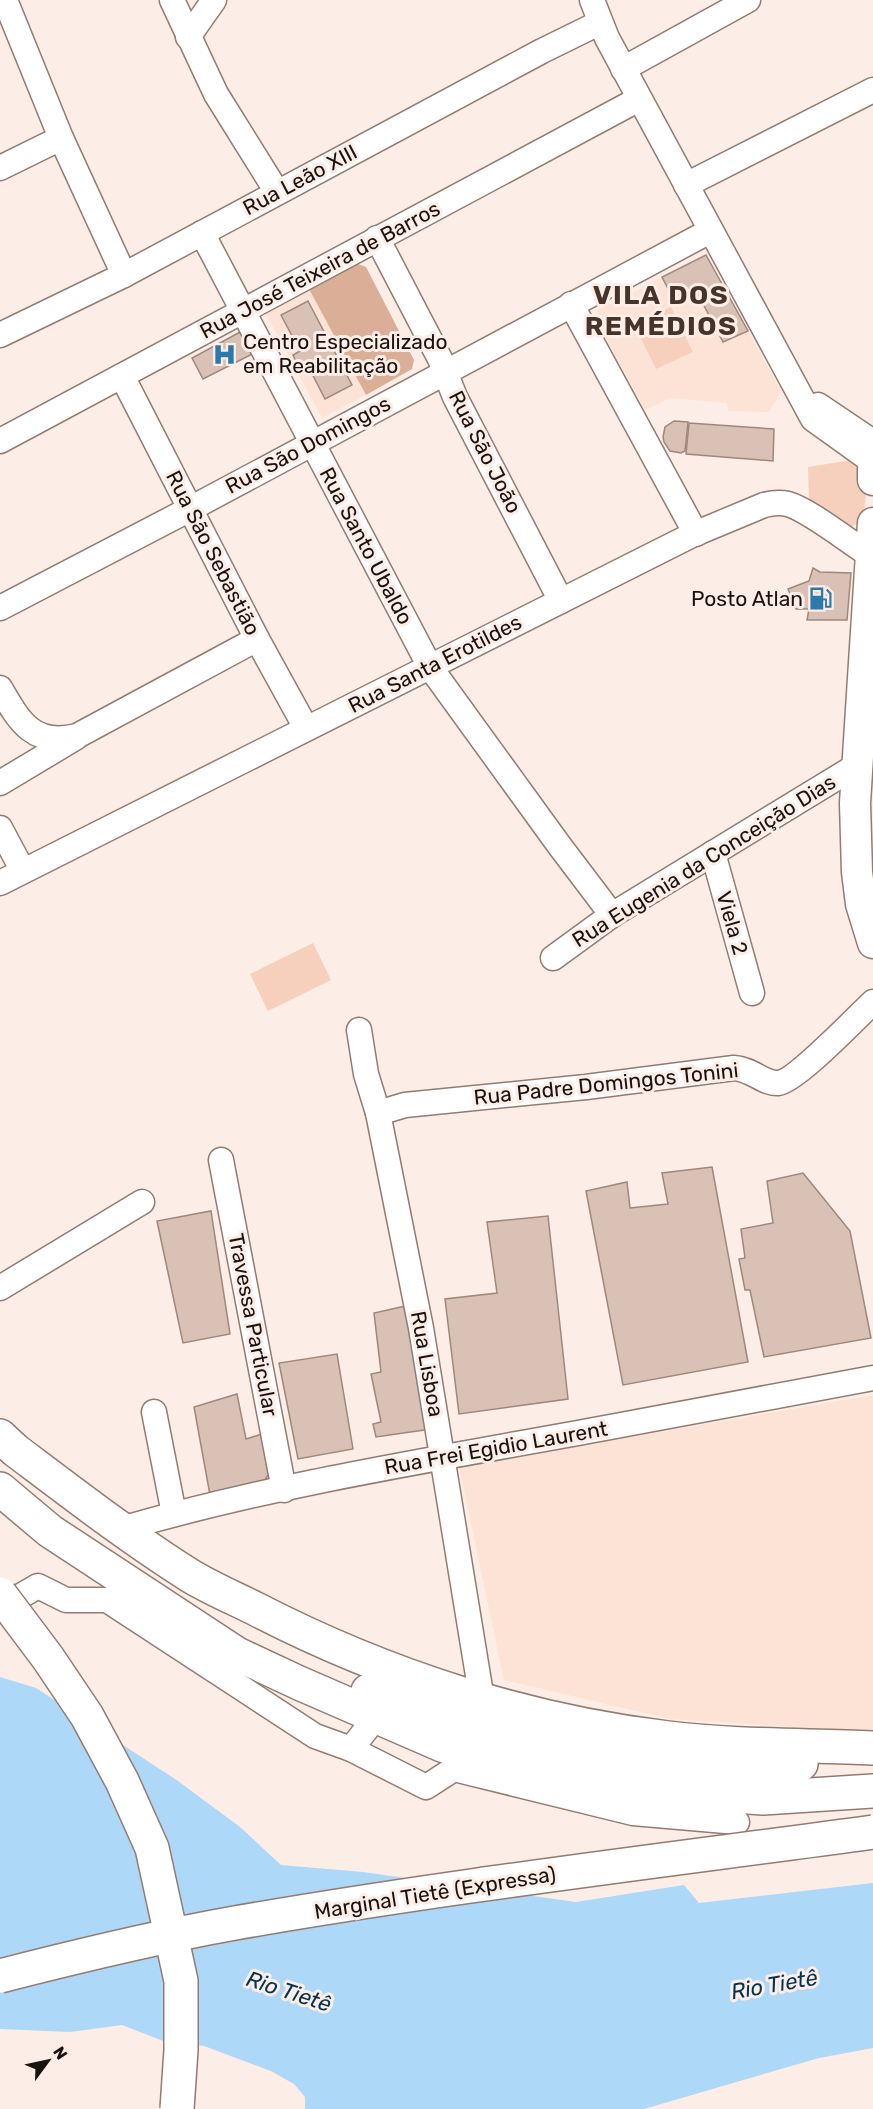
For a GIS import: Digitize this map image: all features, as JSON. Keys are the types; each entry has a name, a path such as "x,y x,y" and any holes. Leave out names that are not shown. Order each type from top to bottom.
{"highway":[{"path":"0,1436 15,1450 121,1529 191,1576 276,1620 343,1651 406,1675 482,1700 582,1725 668,1738 749,1744 873,1748"},
{"path":"0,1489 50,1532 237,1654 442,1745 507,1767 591,1784 679,1793 763,1798 873,1791"},
{"path":"0,1594 48,1658 87,1716 122,1781 152,1848 181,1982 181,2050 177,2109"},
{"path":"168,1608 375,1694 444,1718 505,1735 597,1754 678,1766 734,1769 819,1762 873,1748"},
{"name":"Marginal Tietê (Expressa)","path":"0,1976 99,1951 234,1923 582,1870 873,1832"}],"main road":[{"path":"873,468 873,480"},
{"path":"873,524 856,766 856,860 866,881 861,904 873,944"}],"street":[{"path":"5,0 61,138 124,275"},
{"path":"172,0 216,94 277,192"},
{"path":"188,37 214,0"},
{"path":"592,0 599,23 623,69 813,419 873,462"},
{"path":"623,69 748,0"},
{"name":"Rua Leão XIII","path":"0,335 124,275 542,51 599,23"},
{"path":"686,185 873,90"},
{"name":"Rua José Teixeira de Barros","path":"0,441 639,99"},
{"path":"0,168 61,138"},
{"name":"Rua São Domingos","path":"0,608 710,231"},
{"name":"Rua Santo Ubaldo","path":"202,233 430,667 559,846 612,915"},
{"name":"Rua São João","path":"377,238 445,371 455,397 561,601"},
{"path":"571,304 696,534"},
{"name":"Rua São Sebastião","path":"122,376 257,639 306,728"},
{"path":"804,401 822,406 873,442"},
{"name":"Rua Santa Erotildes","path":"0,883 696,534 776,502 788,504 803,512 870,555"},
{"path":"0,783 65,738 257,639"},
{"path":"0,688 25,726 39,736 65,738"},
{"name":"Rua Eugenia da Conceição Dias","path":"553,958 612,915 856,766"},
{"path":"0,828 23,871"},
{"name":"Viela 2","path":"713,853 752,993"},
{"name":"Rua Padre Domingos Tonini","path":"378,1113 405,1105 586,1087 734,1068 751,1071 771,1082 783,1082 800,1071 873,1002"},
{"name":"Rua Lisboa","path":"360,1030 366,1074 378,1113 421,1328 482,1700"},
{"name":"Travessa Particular","path":"221,1160 284,1490"},
{"path":"0,1288 142,1202"},
{"name":"Rua Frei Egidio Laurent","path":"121,1529 174,1514 442,1456 873,1378"},
{"path":"154,1413 174,1514"},
{"path":"0,1608 38,1586 66,1600 107,1600 315,1736 351,1749 426,1787 454,1769 633,1813 738,1822"},
{"path":"351,1749 376,1717"}],"shaded area":[{"path":"706,255 781,391 769,412 728,411 727,403 670,398 645,410 596,320 598,310"},
{"path":"358,264 366,267 414,360 412,369 366,395 309,289"},
{"path":"309,289 366,395 322,418 265,312"},
{"path":"671,307 693,352 656,369 634,324"},
{"path":"852,460 867,486 864,511 860,522 853,526 836,527 809,503 808,467"},
{"path":"313,943 331,980 268,1011 250,974"},
{"path":"873,1395 873,1729 861,1731 670,1719 504,1680 459,1467"}],"water":[{"name":"Rio Tietê","path":"0,1677 36,1688 178,1781 240,1827 281,1865 363,1872 576,1902 684,1885 699,1903 873,1883 873,2048 819,2058 644,2109 305,2109 305,2097 294,2084 271,2071 204,2046 166,2042 122,2025 70,2032 0,2029"}],"building":[{"path":"706,255 748,331 723,342 701,300 696,303 691,294 675,302 662,277"},
{"path":"308,301 352,385 325,399 306,362 298,366 293,355 300,351 281,315"},
{"name":"Centro Especializado em Reabilitação","path":"242,331 260,350 203,379 192,358"},
{"path":"674,421 688,422 685,451 681,453 670,451 664,442 665,427"},
{"path":"689,423 774,429 773,461 686,454"},
{"name":"Posto Atlan","path":"813,568 820,572 851,573 847,620 807,620 809,609 796,609 788,589 809,581"},
{"path":"712,1167 748,1362 623,1385 586,1191 627,1182 630,1208 668,1204 662,1173"},
{"path":"803,1173 850,1231 871,1338 764,1357 750,1290 745,1290 739,1259 745,1258 741,1229 773,1223 767,1181"},
{"path":"211,1211 230,1334 183,1343 157,1221"},
{"path":"548,1216 568,1399 459,1414 445,1299 497,1293 487,1222"},
{"path":"410,1305 431,1429 376,1437 373,1424 381,1422 371,1374 381,1372 374,1313"},
{"path":"337,1354 353,1449 298,1459 279,1363"},
{"path":"237,1394 246,1439 262,1434 270,1473 263,1482 210,1495 194,1407"}],"place":[{"name":"Centro Especializado em Reabilitação","path":"225,354"},
{"name":"Posto Atlan","path":"821,599"}],"district":[{"name":"VILA DOS REMÉDIOS","path":"661,310"}]}
